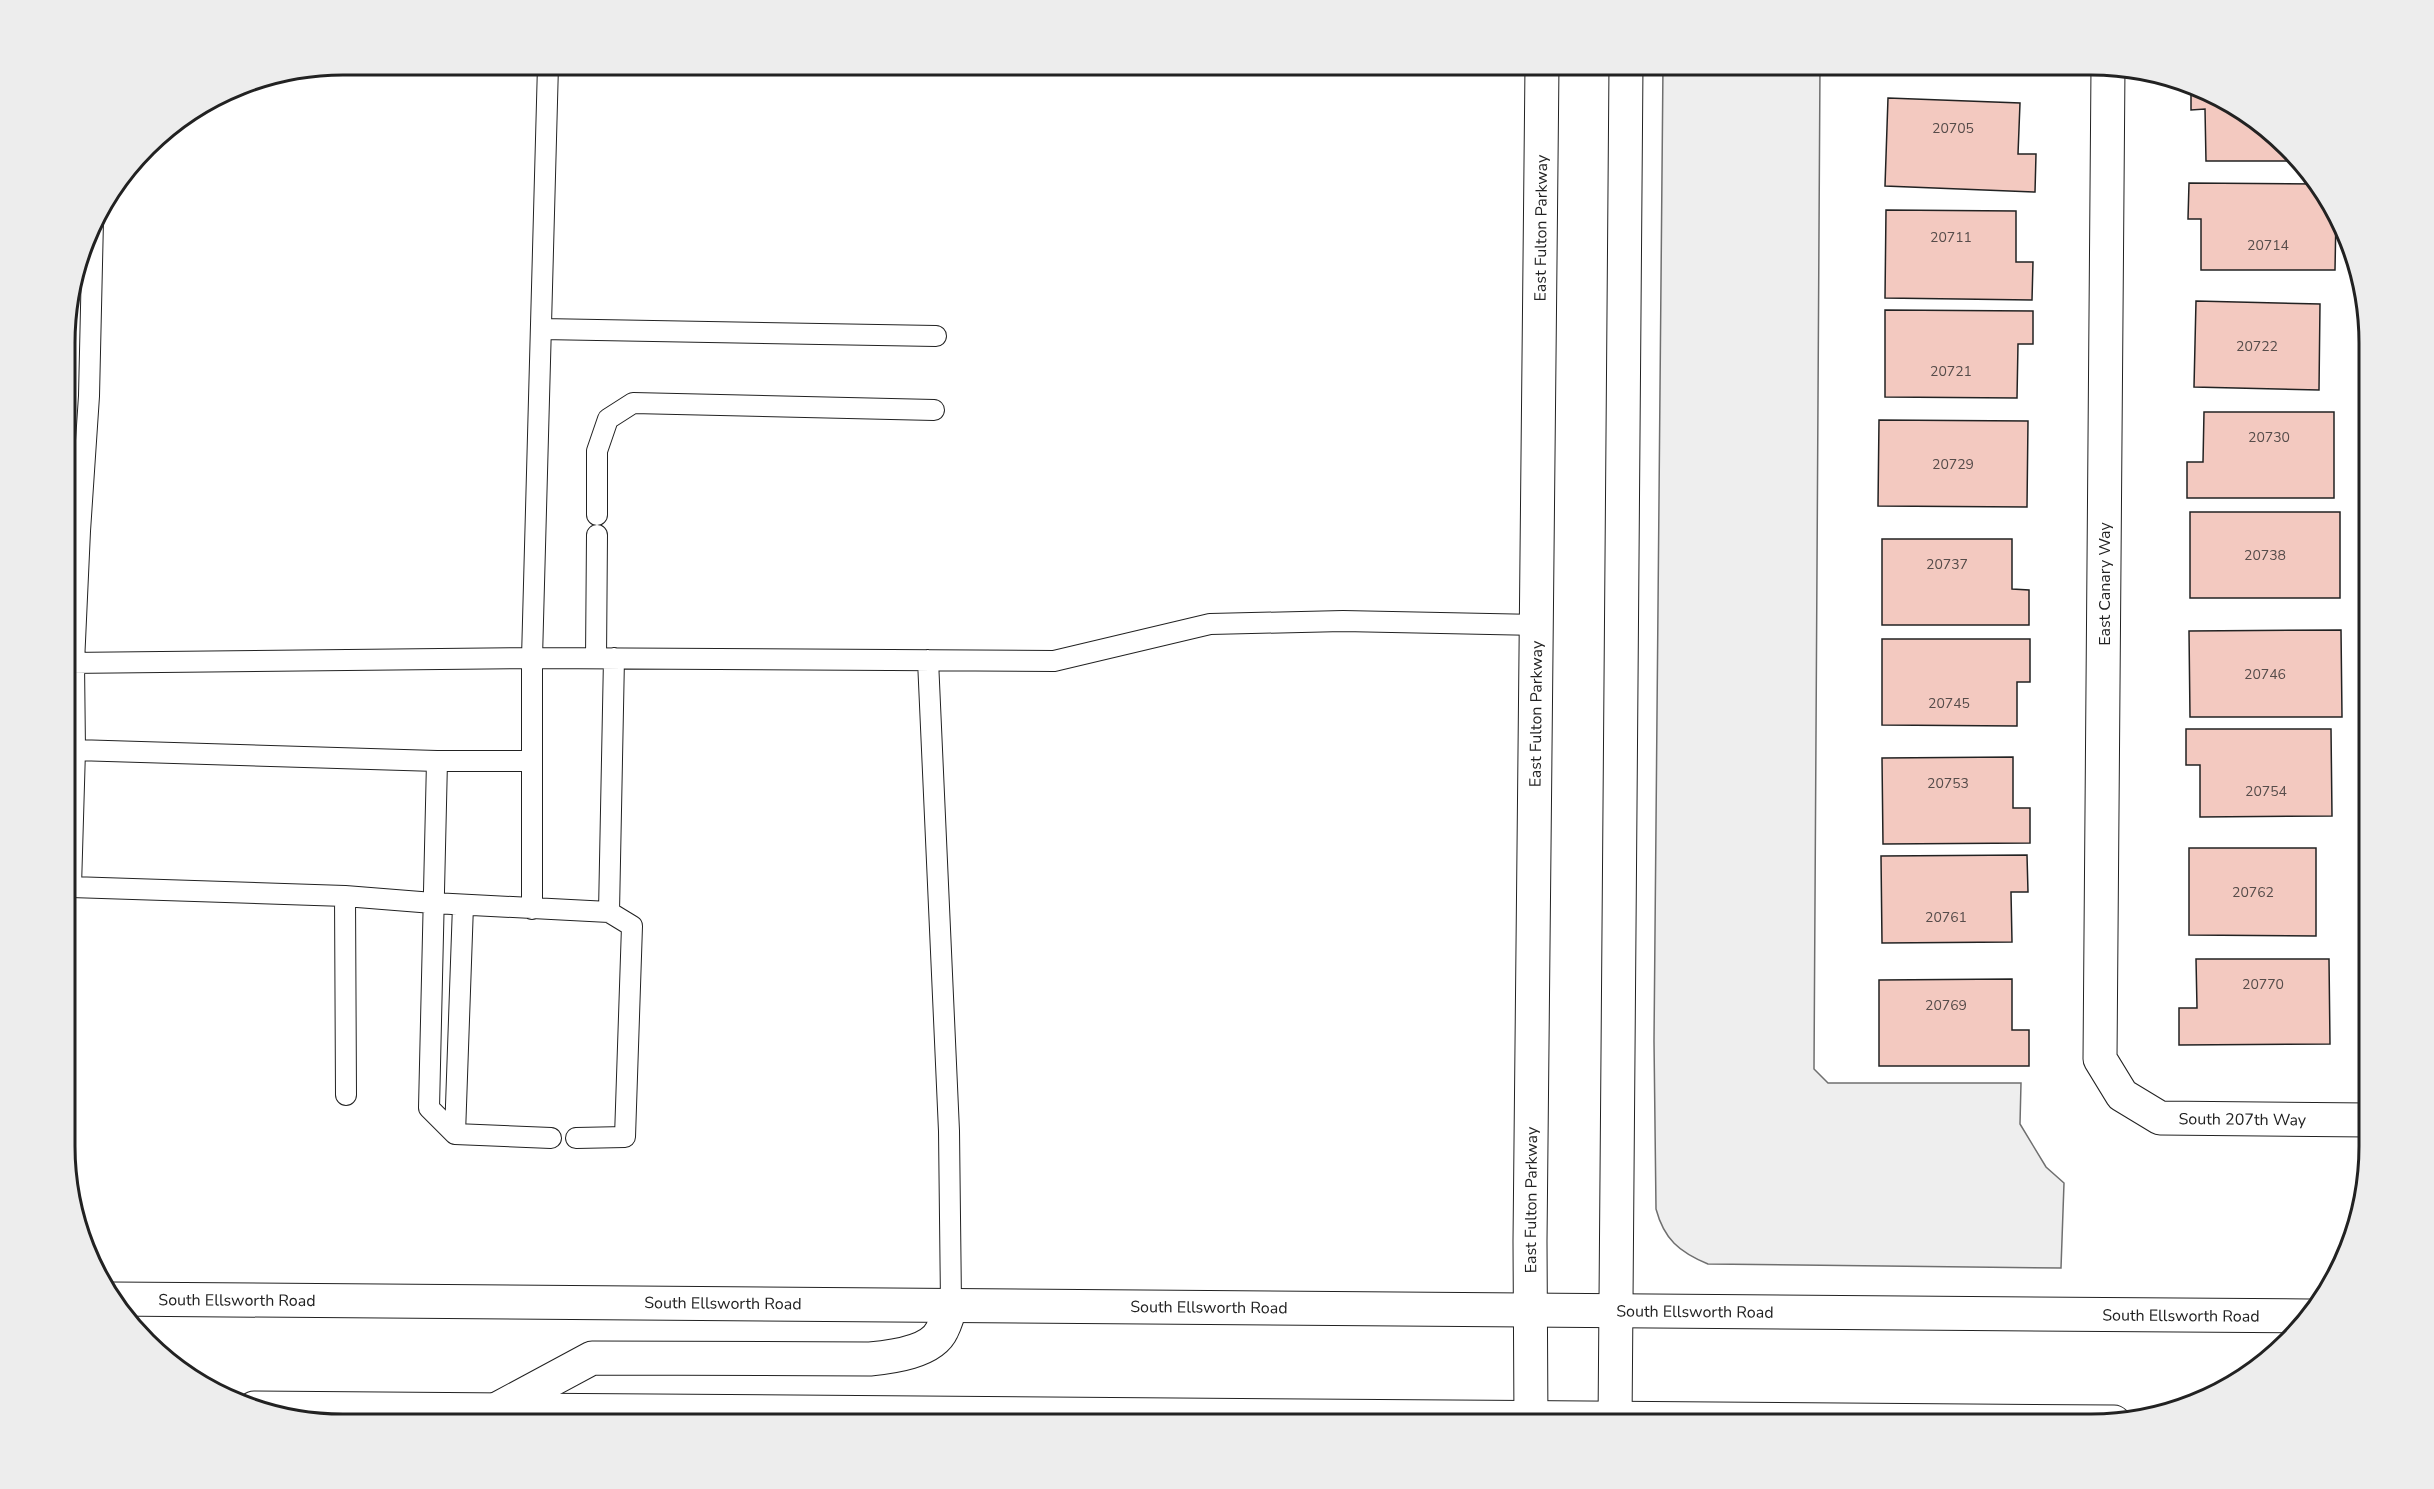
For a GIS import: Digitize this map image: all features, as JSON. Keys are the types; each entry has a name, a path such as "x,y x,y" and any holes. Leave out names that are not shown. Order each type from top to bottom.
{"main road":[{"name":"East Fulton Parkway","path":"1531,1414 1542,75"},
{"path":"1615,1414 1626,75"},
{"name":"East Canary Way","path":"2108,76 2100,1059 2121,1095"},
{"name":"South 207th Way","path":"2121,1095 2160,1118 2359,1120"},
{"name":"South Ellsworth Road","path":"123,1299 951,1303 1616,1312 2299,1316"},
{"path":"498,1409 592,1358 870,1359 901,1356 925,1346 942,1333 951,1303"},
{"path":"287,1408 928,1414"}],"lane":[{"path":"532,909 532,658 548,75"},
{"path":"75,597 89,396 85,270"},
{"path":"542,330 936,336"},
{"path":"609,912 605,658 597,525 597,451 608,419 633,403 934,410"},
{"path":"75,663 532,658 1054,661 1210,624 1342,621 1536,625"},
{"path":"928,660 949,1131 951,1303"},
{"path":"75,750 437,761 532,761"},
{"path":"437,761 429,1108 455,1134 551,1138"},
{"path":"75,887 345,896 463,905 609,912 632,926 625,1137 576,1138"},
{"path":"345,896 346,1095"},
{"path":"455,1134 463,905"},
{"path":"430,1036 459,1037"}],"shaded area":[{"path":"1663,75 1820,75 1814,1069 1828,1083 2021,1083 2020,1124 2046,1167 2064,1183 2061,1268 1708,1264 1689,1255 1668,1236 1656,1209 1654,1041"}],"building":[{"path":"2191,94 2240,120 2268,141 2288,161 2206,161 2205,109 2191,110"},
{"path":"1888,98 2020,103 2018,154 2036,154 2035,192 1885,186"},
{"path":"2189,183 2307,184 2336,233 2335,270 2201,270 2201,219 2188,219"},
{"path":"1886,210 2016,211 2016,262 2033,262 2032,300 1885,298"},
{"path":"2196,301 2320,304 2319,390 2194,387"},
{"path":"1885,310 2033,311 2033,344 2018,344 2017,398 1885,397"},
{"path":"2204,412 2334,412 2334,498 2187,498 2187,462 2203,462"},
{"path":"1879,420 2028,421 2027,507 1878,506"},
{"path":"2190,512 2340,512 2340,598 2190,598"},
{"path":"1882,539 2012,539 2012,589 2029,590 2029,625 1882,625"},
{"path":"2341,630 2342,717 2190,717 2189,631"},
{"path":"1882,639 2030,639 2030,682 2017,682 2017,726 1882,725"},
{"path":"2186,729 2331,729 2332,816 2200,817 2200,765 2186,765"},
{"path":"2013,757 2013,808 2030,808 2030,843 1883,844 1882,758"},
{"path":"2189,848 2316,848 2316,936 2189,935"},
{"path":"2027,855 2028,892 2011,892 2012,942 1882,943 1881,856"},
{"path":"2196,959 2329,959 2330,1044 2179,1045 2179,1008 2197,1008"},
{"path":"2012,979 2012,1030 2029,1030 2029,1066 1879,1066 1879,980"}]}
